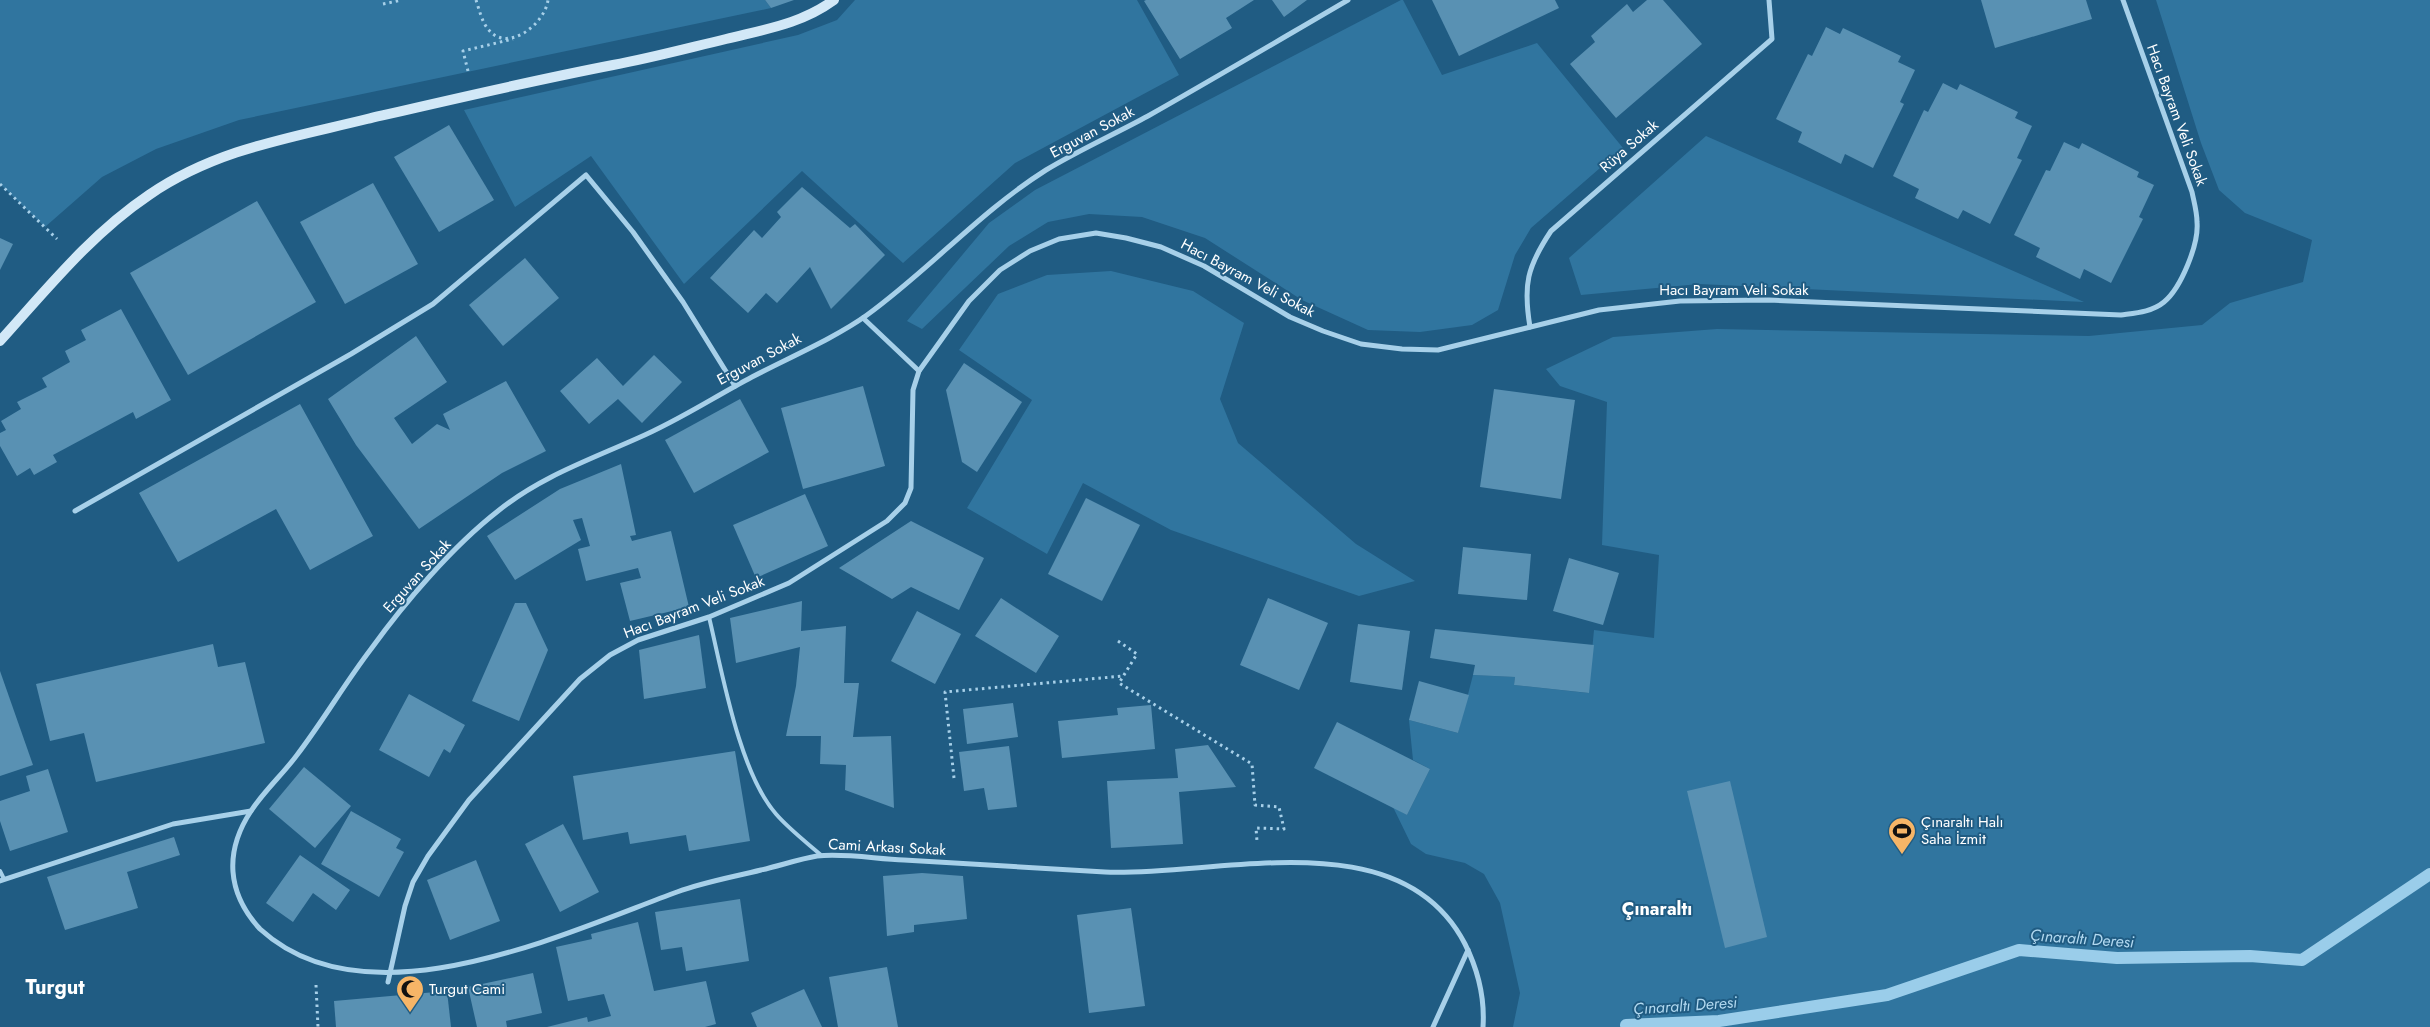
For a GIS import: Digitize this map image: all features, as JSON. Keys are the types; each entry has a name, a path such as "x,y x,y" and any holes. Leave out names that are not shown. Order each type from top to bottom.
{"main road":[{"path":"0,341 76,257 116,219 150,194 191,170 238,150 473,94 649,58 792,23 816,13 834,0"}],"street":[{"name":"Erguvan Sokak","path":"251,812 297,756 379,638 422,586 497,511 536,484 585,459 638,438 687,414 735,386 863,318 985,214 1046,170 1149,115 1348,0"},
{"name":"Rüya Sokak","path":"1530,327 1525,297 1528,275 1536,253 1551,231 1772,39 1769,0"},
{"name":"Hacı Bayram Veli Sokak","path":"388,982 413,882 428,856 469,800 580,679 610,655 638,640 709,617 789,582 887,521 905,503 911,488 913,390 919,371 969,301 1000,270 1030,251 1059,239 1096,233 1161,247 1204,266 1290,317 1323,331 1361,344 1402,349 1438,350 1599,310 1654,302 1769,300 2121,315 2144,312 2164,303 2175,290 2191,258 2198,224 2192,192 2123,0"},
{"path":"76,511 351,354 433,304 586,175 634,232 683,302 735,386"},
{"path":"863,318 919,371"},
{"path":"2,880 173,824 251,812"},
{"path":"251,812 238,837 232,865 235,892 263,933 314,968"},
{"name":"Cami Arkası Sokak","path":"513,958 684,889 821,856 1118,872 1310,862 1368,870 1405,883 1431,901 1452,922 1468,950 1481,984 1485,1018 1483,1027"},
{"path":"1433,1027 1468,950"},
{"path":"379,982 398,981"}],"lane":[{"path":"709,617 733,717 759,789 775,813 821,856"},
{"path":"0,871 2,880"}],"path":[{"path":"382,4 402,0"},
{"path":"476,0 488,30 498,36 514,39"},
{"path":"473,94 463,51 514,39 529,30 539,19 548,0"},
{"path":"0,184 76,257"},
{"path":"1118,641 1137,654 1119,683 1252,764 1255,805 1279,807 1284,829 1256,828 1258,865"},
{"path":"954,778 945,692 1124,676"},
{"path":"314,968 318,1027"}],"shaded area":[{"path":"0,0 765,0 771,8 239,120 156,149 102,177 45,227 0,184"},
{"path":"855,0 1137,0 1179,75 1015,163 903,263 802,171 684,284 591,156 515,207 464,110 798,35 837,20"},
{"path":"1403,0 1442,75 1537,43 1623,148 1531,228 1515,255 1498,310 1472,325 1420,332 1368,330 1302,300 1205,238 1142,217 1089,214 1048,222 1009,246 922,329 907,321 989,223 1035,190"},
{"path":"2156,0 2430,0 2430,1027 1513,1027 1520,993 1500,903 1484,874 1465,863 1426,854 1411,844 1393,807 1407,815 1430,769 1413,760 1409,720 1458,733 1473,675 1515,677 1514,685 1588,693 1594,630 1654,638 1659,555 1602,545 1607,402 1560,386 1546,369 1613,337 1717,329 2089,336 2202,325 2230,303 2303,282 2312,240 2245,213 2219,190 2201,143"},
{"path":"1706,136 2084,302 1699,284 1581,295 1569,258"},
{"path":"1111,271 1193,291 1244,323 1220,399 1238,443 1356,544 1415,581 1359,596 1171,530 1083,483 1047,554 967,508 1032,400 959,350 998,294 1047,275"}],"building":[{"path":"765,0 794,0 771,8"},
{"path":"1254,0 1226,18 1232,28 1180,59 1144,1"},
{"path":"1272,0 1307,0 1284,17"},
{"path":"1432,0 1555,0 1559,8 1459,56"},
{"path":"1647,0 1663,0 1702,44 1616,118 1570,64 1595,42 1591,36 1627,4 1633,12"},
{"path":"1981,0 2086,0 2092,19 1995,48"},
{"path":"1826,27 1840,34 1843,28 1901,56 1898,62 1915,70 1900,102 1904,104 1873,168 1845,154 1841,164 1798,142 1802,132 1776,119 1808,54 1812,56"},
{"path":"1943,83 1957,90 1960,84 2018,112 2015,118 2032,126 2017,158 2022,160 1990,224 1963,210 1958,219 1915,198 1919,189 1893,176 1924,110 1928,112"},
{"path":"449,125 494,200 439,232 394,157"},
{"path":"2064,142 2079,149 2082,143 2139,172 2137,177 2154,185 2139,217 2143,219 2111,283 2084,269 2080,279 2036,257 2040,248 2014,235 2046,170 2050,171"},
{"path":"373,183 418,264 345,304 300,222"},
{"path":"802,187 850,228 855,224 885,255 831,309 810,267 777,303 766,293 748,313 710,278 754,230 762,238 781,217 777,212"},
{"path":"257,201 316,302 188,375 130,273"},
{"path":"0,238 13,244 0,270"},
{"path":"525,258 559,298 503,346 469,305"},
{"path":"121,309 171,400 136,419 133,412 53,455 57,462 34,475 30,468 17,476 0,446 0,433 6,430 1,421 21,409 17,402 47,387 42,378 70,362 65,351 86,340 81,330"},
{"path":"416,336 447,382 394,418 412,444 437,424 450,430 443,414 506,381 546,451 502,473 419,529 356,445 328,399"},
{"path":"654,355 682,382 642,423 618,399 589,424 560,391 597,358 623,386"},
{"path":"964,363 1022,402 977,472 962,462 946,390"},
{"path":"863,386 885,466 803,489 781,408"},
{"path":"1494,389 1575,400 1561,499 1480,487"},
{"path":"740,399 769,452 694,493 665,440"},
{"path":"300,404 373,536 310,570 276,509 178,562 139,493"},
{"path":"621,464 636,535 630,536 632,541 671,531 689,607 630,621 620,583 641,578 638,568 586,581 578,549 590,546 582,518 573,520 581,540 515,580 487,536 560,489"},
{"path":"805,494 828,546 756,578 733,525"},
{"path":"1086,498 1140,525 1102,601 1048,574"},
{"path":"911,521 984,558 959,610 911,587 892,599 839,568"},
{"path":"1463,547 1531,554 1527,600 1458,594"},
{"path":"1569,558 1619,573 1603,625 1553,611"},
{"path":"1001,598 1059,636 1036,673 975,636"},
{"path":"1268,598 1328,623 1299,690 1240,665"},
{"path":"802,601 801,631 846,626 844,683 859,683 853,737 891,736 894,808 845,790 846,765 820,764 821,736 786,736 796,686 800,647 736,663 730,618"},
{"path":"515,603 526,603 548,650 519,721 472,701"},
{"path":"917,611 961,634 935,684 891,661"},
{"path":"1358,624 1410,631 1402,690 1350,682"},
{"path":"1435,629 1594,645 1589,693 1514,685 1515,677 1473,675 1475,665 1430,658"},
{"path":"699,635 706,688 644,699 639,650"},
{"path":"213,644 218,667 245,662 265,743 96,782 84,733 50,741 36,684"},
{"path":"0,671 33,765 0,776"},
{"path":"1419,681 1469,695 1458,733 1409,720"},
{"path":"409,694 465,725 450,753 444,749 429,777 379,750"},
{"path":"1013,703 1018,737 967,744 963,709"},
{"path":"1151,705 1155,749 1062,758 1058,721 1118,715 1117,708"},
{"path":"1337,722 1430,769 1407,815 1314,768"},
{"path":"1208,745 1236,787 1179,792 1183,844 1111,848 1107,781 1178,778 1175,749"},
{"path":"1009,746 1017,807 988,810 984,788 964,791 959,752"},
{"path":"735,751 750,841 689,851 686,835 630,844 628,832 583,840 573,776"},
{"path":"304,767 351,806 315,848 269,809"},
{"path":"48,769 68,832 10,851 0,821 0,801 30,791 26,776"},
{"path":"1730,781 1767,937 1725,948 1687,791"},
{"path":"351,811 401,839 396,848 404,852 379,897 321,864"},
{"path":"563,824 599,892 560,912 525,844"},
{"path":"174,837 180,855 127,872 138,908 65,930 47,877"},
{"path":"300,855 350,890 336,910 313,893 293,922 266,903"},
{"path":"476,860 500,921 450,940 427,880"},
{"path":"922,873 963,876 967,919 914,925 914,932 887,936 883,876"},
{"path":"740,899 749,961 686,971 682,947 661,950 655,912"},
{"path":"1131,908 1145,1006 1089,1013 1077,915"},
{"path":"638,922 654,991 706,981 716,1024 705,1027 547,1027 587,1017 588,1022 611,1016 604,994 568,1001 556,947 592,939 591,934"},
{"path":"887,967 898,1027 838,1027 829,977"},
{"path":"533,973 542,1013 506,1021 507,1027 477,1027 468,987"},
{"path":"804,989 822,1027 757,1027 751,1013"},
{"name":"Turgut Cami","path":"447,991 451,1027 336,1027 334,1001"}],"waterway":[{"name":"Çınaraltı Deresi","path":"1626,1025 1719,1021 1887,995 2019,950 2117,958 2250,956 2302,960 2430,874"}],"place":[{"name":"Çınaraltı Halı Saha İzmit","path":"1902,855"},
{"name":"Turgut Cami","path":"410,1013"}],"district":[{"name":"Çınaraltı","path":"1657,909"},
{"name":"Turgut","path":"55,987"}]}
